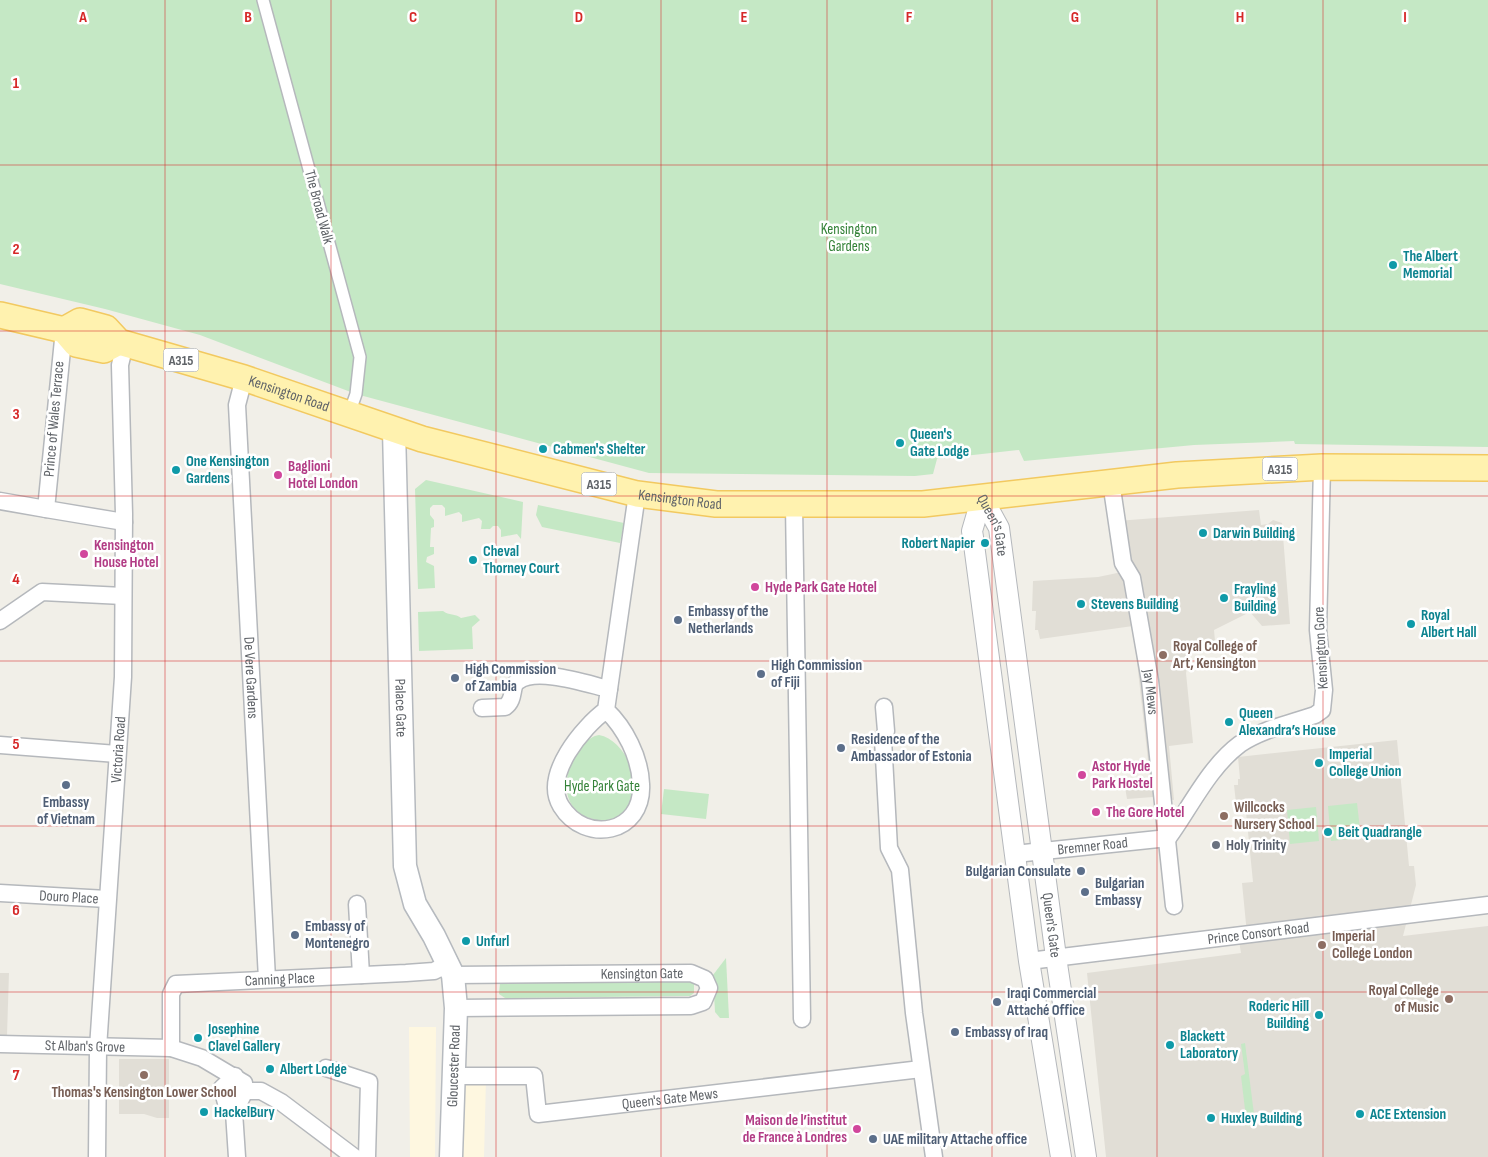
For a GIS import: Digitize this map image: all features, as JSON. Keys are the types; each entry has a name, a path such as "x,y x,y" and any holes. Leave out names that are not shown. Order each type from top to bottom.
{"main road":[{"path":"0,315 64,330"},
{"name":"Kensington Road","path":"64,330 80,321 106,328 122,343 244,378 394,430 638,494 716,504 923,504 1111,482"},
{"name":"Palace Gate","path":"394,430 405,866 414,904 450,969"},
{"name":"A315","path":"1111,482 1186,475 1322,467 1488,468"},
{"name":"Gloucester Road","path":"450,969 456,1008 451,1157"}],"street":[{"name":"The Broad Walk","path":"262,0 360,357 356,394 349,414"},
{"name":"Prince of Wales Terrace","path":"46,509 64,330"},
{"name":"Victoria Road","path":"97,1157 98,1048 123,677 124,522 120,366 122,343"},
{"name":"De Vere Gardens","path":"244,378 237,405 267,979"},
{"name":"Kensington Gore","path":"1168,838 1215,769 1239,745 1260,733 1315,715 1322,710 1324,690 1318,630 1322,467"},
{"name":"Jay Mews","path":"1111,482 1123,563 1132,578 1150,681 1174,906"},
{"path":"606,710 628,739 641,775 641,788 635,813 626,824 602,830 591,828 567,813 560,804 558,779 564,759 574,742 606,710 638,494"},
{"name":"Queen's Gate","path":"982,497 999,528 1056,957 1086,1155"},
{"name":"Queen's Gate","path":"982,497 972,532 1057,1157"},
{"path":"0,501 124,522"},
{"path":"794,505 802,1020"},
{"path":"0,621 42,592 123,596"},
{"path":"482,708 505,707 513,698 514,686 518,681 539,674 609,689"},
{"path":"884,707 886,731 883,739 889,848 900,870 921,1070 934,1157"},
{"path":"0,746 118,754"},
{"name":"Bremner Road","path":"1015,854 1168,838"},
{"name":"Douro Place","path":"0,893 107,899"},
{"path":"358,904 361,975"},
{"name":"Prince Consort Road","path":"1029,962 1056,957 1488,905"},
{"name":"Canning Place","path":"171,1048 171,994 174,985 179,983 450,969"},
{"name":"Kensington Gate","path":"450,969 691,973 705,978 709,988 703,1002 691,1006 456,1008"},
{"name":"St Alban's Grove","path":"0,1044 98,1048 171,1048 202,1058 212,1066 235,1076"},
{"path":"326,1068 369,1082 367,1157"},
{"name":"Queen's Gate Mews","path":"453,1076 534,1076 538,1114 921,1070"},
{"path":"234,1112 226,1103 222,1088 235,1076 244,1082 245,1091 234,1112 237,1157"},
{"path":"245,1091 261,1091 280,1102 354,1157"},
{"path":"1057,1157 1086,1155"}],"shaded area":[{"name":"Royal College of Art, Kensington","path":"1259,510 1261,525 1268,524 1273,520 1282,523 1290,624 1262,626 1250,612 1214,630 1215,641 1191,652 1186,673 1193,743 1169,746 1174,800 1153,797 1127,799 1124,781 1150,778 1133,626 1040,639 1038,630 1035,630 1036,611 1032,611 1033,581 1098,577 1122,572 1117,521"},
{"name":"Imperial College London","path":"1397,740 1409,866 1414,866 1416,885 1403,936 1488,926 1488,1157 1106,1157 1087,973 1241,953 1238,935 1247,934 1242,883 1253,882 1246,812 1237,812 1234,785 1238,785 1238,779 1240,779 1238,757"},
{"path":"0,973 9,973 7,1035 0,1035"},
{"path":"409,1027 436,1027 435,1157 410,1157"},
{"name":"Thomas's Kensington Lower School","path":"119,1059 169,1059 169,1118 157,1118 144,1114 119,1114"},
{"path":"459,1078 486,1079 484,1157 460,1157"}],"green space":[{"name":"Kensington Gardens","path":"0,0 1488,0 1488,447 1295,444 1294,441 1194,445 1024,461 1019,450 937,459 933,474 915,476 649,473 356,394 200,335 105,309 0,284"},
{"path":"426,480 523,502 521,539 517,534 501,537 501,530 498,526 493,526 490,529 481,529 482,521 479,518 462,522 462,515 459,512 445,516 445,508 442,505 433,505 430,508 434,527 431,528 430,547 434,547 434,554 427,557 426,562 434,566 435,588 418,589 415,489"},
{"path":"538,505 624,523 620,543 542,527 536,515"},
{"path":"443,611 461,618 475,615 480,620 472,627 473,649 419,651 418,612"},
{"name":"Hyde Park Gate","path":"599,735 609,739 618,746 631,767 634,779 633,801 616,818 607,820 593,819 578,812 570,801 567,788 568,774 580,748 589,739"},
{"path":"664,789 709,794 706,819 661,814"},
{"path":"1357,803 1361,838 1331,841 1328,806"},
{"path":"1316,807 1319,841 1290,844 1287,810"},
{"path":"726,958 729,1018 720,1018 715,1012 713,975"},
{"path":"689,980 694,984 694,993 690,996 505,998 499,994 500,983"},
{"path":"1245,1043 1255,1122 1254,1125 1247,1126 1241,1076 1245,1074 1241,1044"}],"place":[{"name":"The Albert Memorial","path":"1393,265"},
{"name":"Queen's Gate Lodge","path":"900,443"},
{"name":"Cabmen's Shelter","path":"543,449"},
{"name":"One Kensington Gardens","path":"176,470"},
{"name":"Baglioni Hotel London","path":"278,475"},
{"name":"Darwin Building","path":"1203,533"},
{"name":"Robert Napier","path":"985,543"},
{"name":"Kensington House Hotel","path":"84,554"},
{"name":"Cheval Thorney Court","path":"473,560"},
{"name":"Hyde Park Gate Hotel","path":"755,587"},
{"name":"Frayling Building","path":"1224,598"},
{"name":"Stevens Building","path":"1081,604"},
{"name":"Embassy of the Netherlands","path":"678,620"},
{"name":"Royal Albert Hall","path":"1411,624"},
{"name":"Royal College of Art, Kensington","path":"1163,655"},
{"name":"High Commission of Fiji","path":"761,674"},
{"name":"High Commission of Zambia","path":"455,678"},
{"name":"Queen Alexandra’s House","path":"1229,722"},
{"name":"Residence of the Ambassador of Estonia","path":"841,748"},
{"name":"Imperial College Union","path":"1319,763"},
{"name":"Astor Hyde Park Hostel","path":"1082,775"},
{"name":"Embassy of Vietnam","path":"66,785"},
{"name":"The Gore Hotel","path":"1096,812"},
{"name":"Willcocks Nursery School","path":"1224,816"},
{"name":"Beit Quadrangle","path":"1328,832"},
{"name":"Holy Trinity","path":"1216,845"},
{"name":"Bulgarian Consulate","path":"1081,871"},
{"name":"Bulgarian Embassy","path":"1085,892"},
{"name":"Embassy of Montenegro","path":"295,935"},
{"name":"Unfurl","path":"466,941"},
{"name":"Imperial College London","path":"1322,945"},
{"name":"Royal College of Music","path":"1449,999"},
{"name":"Iraqi Commercial Attaché Office","path":"997,1002"},
{"name":"Roderic Hill Building","path":"1319,1015"},
{"name":"Embassy of Iraq","path":"955,1032"},
{"name":"Josephine Clavel Gallery","path":"198,1038"},
{"name":"Blackett Laboratory","path":"1170,1045"},
{"name":"Albert Lodge","path":"270,1069"},
{"name":"Thomas's Kensington Lower School","path":"144,1075"},
{"name":"HackelBury","path":"204,1112"},
{"name":"ACE Extension","path":"1360,1114"},
{"name":"Huxley Building","path":"1211,1118"},
{"name":"Maison de l’institut de France à Londres","path":"857,1129"},
{"name":"UAE military Attache office","path":"873,1139"}]}
